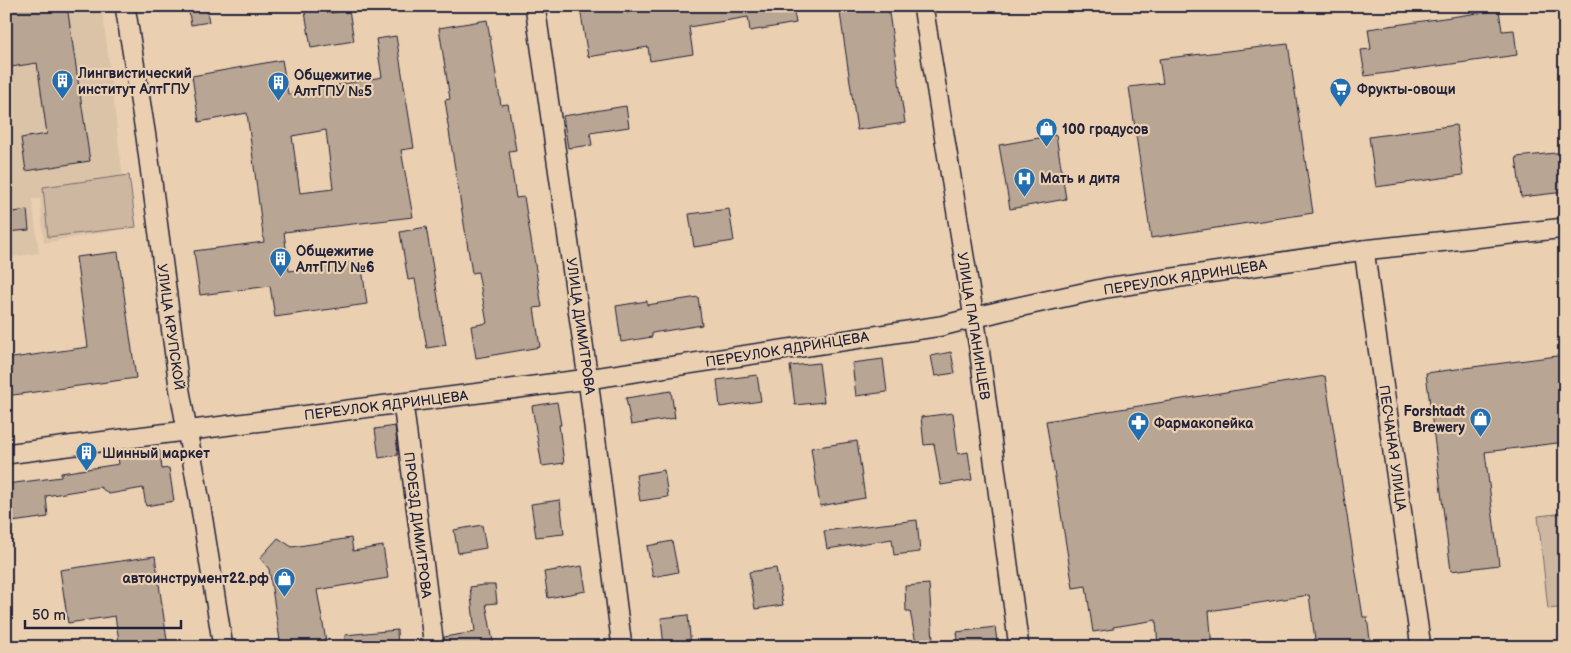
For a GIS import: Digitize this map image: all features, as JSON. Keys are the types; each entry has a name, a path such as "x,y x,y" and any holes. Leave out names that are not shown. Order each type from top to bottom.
{"street":[{"name":"УЛИЦА КРУПСКОЙ","path":"125,6 146,137 179,386 223,647"},
{"name":"УЛИЦА ДИМИТРОВА","path":"535,6 588,379 622,647"},
{"name":"УЛИЦА ПАПАНИНЦЕВ","path":"923,6 979,348 1019,647"},
{"name":"ПЕРЕУЛОК ЯДРИНЦЕВА","path":"6,454 588,379 941,326 1106,288 1364,250 1565,228"},
{"name":"ПЕСЧАНАЯ УЛИЦА","path":"1364,250 1421,647"},
{"name":"ПРОЕЗД ДИМИТРОВА","path":"403,403 434,647"}],"shaded area":[{"path":"6,6 102,6 129,228 44,243 40,199 32,199 39,253 6,258"},
{"path":"129,175 136,227 48,237 43,187"},
{"path":"1565,513 1565,607 1548,609 1538,516"}],"building":[{"name":"Лингвистический институт АлтГПУ","path":"6,6 67,6 90,161 26,171 21,138 47,134 37,63 11,67 6,32"},
{"path":"188,6 206,6 209,22 191,25"},
{"path":"304,6 330,6 331,13 349,10 354,41 311,48"},
{"path":"626,6 627,13 669,6 793,6 796,23 750,31 748,17 689,27 693,54 650,61 648,47 588,57 580,8"},
{"path":"839,6 888,6 905,123 857,130"},
{"path":"1499,10 1502,31 1514,30 1517,55 1365,76 1361,50 1371,49 1368,29"},
{"path":"487,20 501,105 508,104 516,150 509,151 516,198 524,197 542,307 534,308 540,347 476,358 471,326 487,323 478,272 472,273 447,119 445,100 450,99 439,28"},
{"path":"396,36 414,148 401,150 413,217 284,232 289,271 361,261 367,304 275,317 270,286 200,295 194,251 264,242 247,113 199,122 192,76 282,60 288,94 382,77 376,39","holes":["326,130 333,189 300,193 292,136"]},
{"path":"1288,44 1313,213 1151,238 1129,87 1163,83 1159,59"},
{"path":"626,106 629,127 590,133 592,145 568,148 563,116"},
{"path":"1456,125 1463,175 1376,187 1369,137"},
{"path":"1056,135 1066,199 1010,209 999,145"},
{"path":"1565,152 1565,192 1521,197 1516,157"},
{"path":"729,209 734,241 694,247 689,214"},
{"path":"27,210 29,230 6,232 6,213"},
{"path":"426,227 446,345 427,348 415,279 408,280 400,232"},
{"path":"118,252 136,378 6,396 6,359 88,347 76,257"},
{"path":"698,297 702,325 652,333 652,337 621,342 616,306 647,301 647,305"},
{"path":"951,352 955,373 935,376 931,356"},
{"path":"1565,355 1565,442 1485,452 1499,565 1451,571 1426,373"},
{"path":"883,359 887,392 856,396 852,363"},
{"path":"819,363 824,402 795,405 790,366"},
{"path":"757,375 761,401 720,407 717,380"},
{"path":"1325,376 1363,617 1367,617 1371,647 1316,647 1309,595 1209,611 1212,647 1158,647 1156,620 1093,632 1086,586 1073,588 1046,421"},
{"path":"671,391 675,418 631,425 626,398"},
{"path":"557,402 564,463 542,466 532,406"},
{"path":"953,413 958,454 968,452 972,480 941,485 934,444 924,445 921,417"},
{"path":"395,426 398,455 379,458 375,429"},
{"path":"857,441 865,498 820,506 811,448"},
{"path":"160,451 162,469 169,468 174,501 146,506 143,488 109,494 100,487 46,496 48,517 12,522 7,484 61,477 61,473 119,464 118,458"},
{"path":"664,470 668,497 640,501 636,475"},
{"path":"560,500 564,534 536,537 531,504"},
{"path":"917,520 920,552 894,555 892,539 827,549 824,531"},
{"path":"482,525 486,548 458,553 454,530"},
{"path":"278,538 292,547 351,538 353,551 383,546 388,578 317,590 327,647 281,647 269,569 260,558"},
{"path":"672,541 678,572 653,577 647,546"},
{"path":"155,556 168,647 120,647 115,616 68,623 60,570"},
{"path":"582,566 586,591 548,598 544,572"},
{"path":"776,568 783,605 755,609 749,572"},
{"path":"929,584 933,640 916,643 910,611 906,611 905,586"},
{"path":"495,585 497,603 486,604 494,647 445,647 444,637 475,632 470,587"},
{"path":"688,615 691,647 664,647 661,618"},
{"path":"995,627 998,647 959,647 957,632"},
{"path":"397,630 398,647 345,647 345,635"}],"place":[{"name":"Лингвистический институт АлтГПУ","path":"62,100"},
{"name":"Общежитие АлтГПУ №5","path":"278,102"},
{"name":"Фрукты-овощи","path":"1341,108"},
{"name":"100 градусов","path":"1046,148"},
{"name":"Мать и дитя","path":"1024,197"},
{"name":"Общежитие АлтГПУ №6","path":"280,278"},
{"name":"Forshtadt Brewery","path":"1481,438"},
{"name":"Фармакопейка","path":"1138,442"},
{"name":"Шинный маркет","path":"86,472"},
{"name":"автоинструмент22.рф","path":"285,597"}]}
